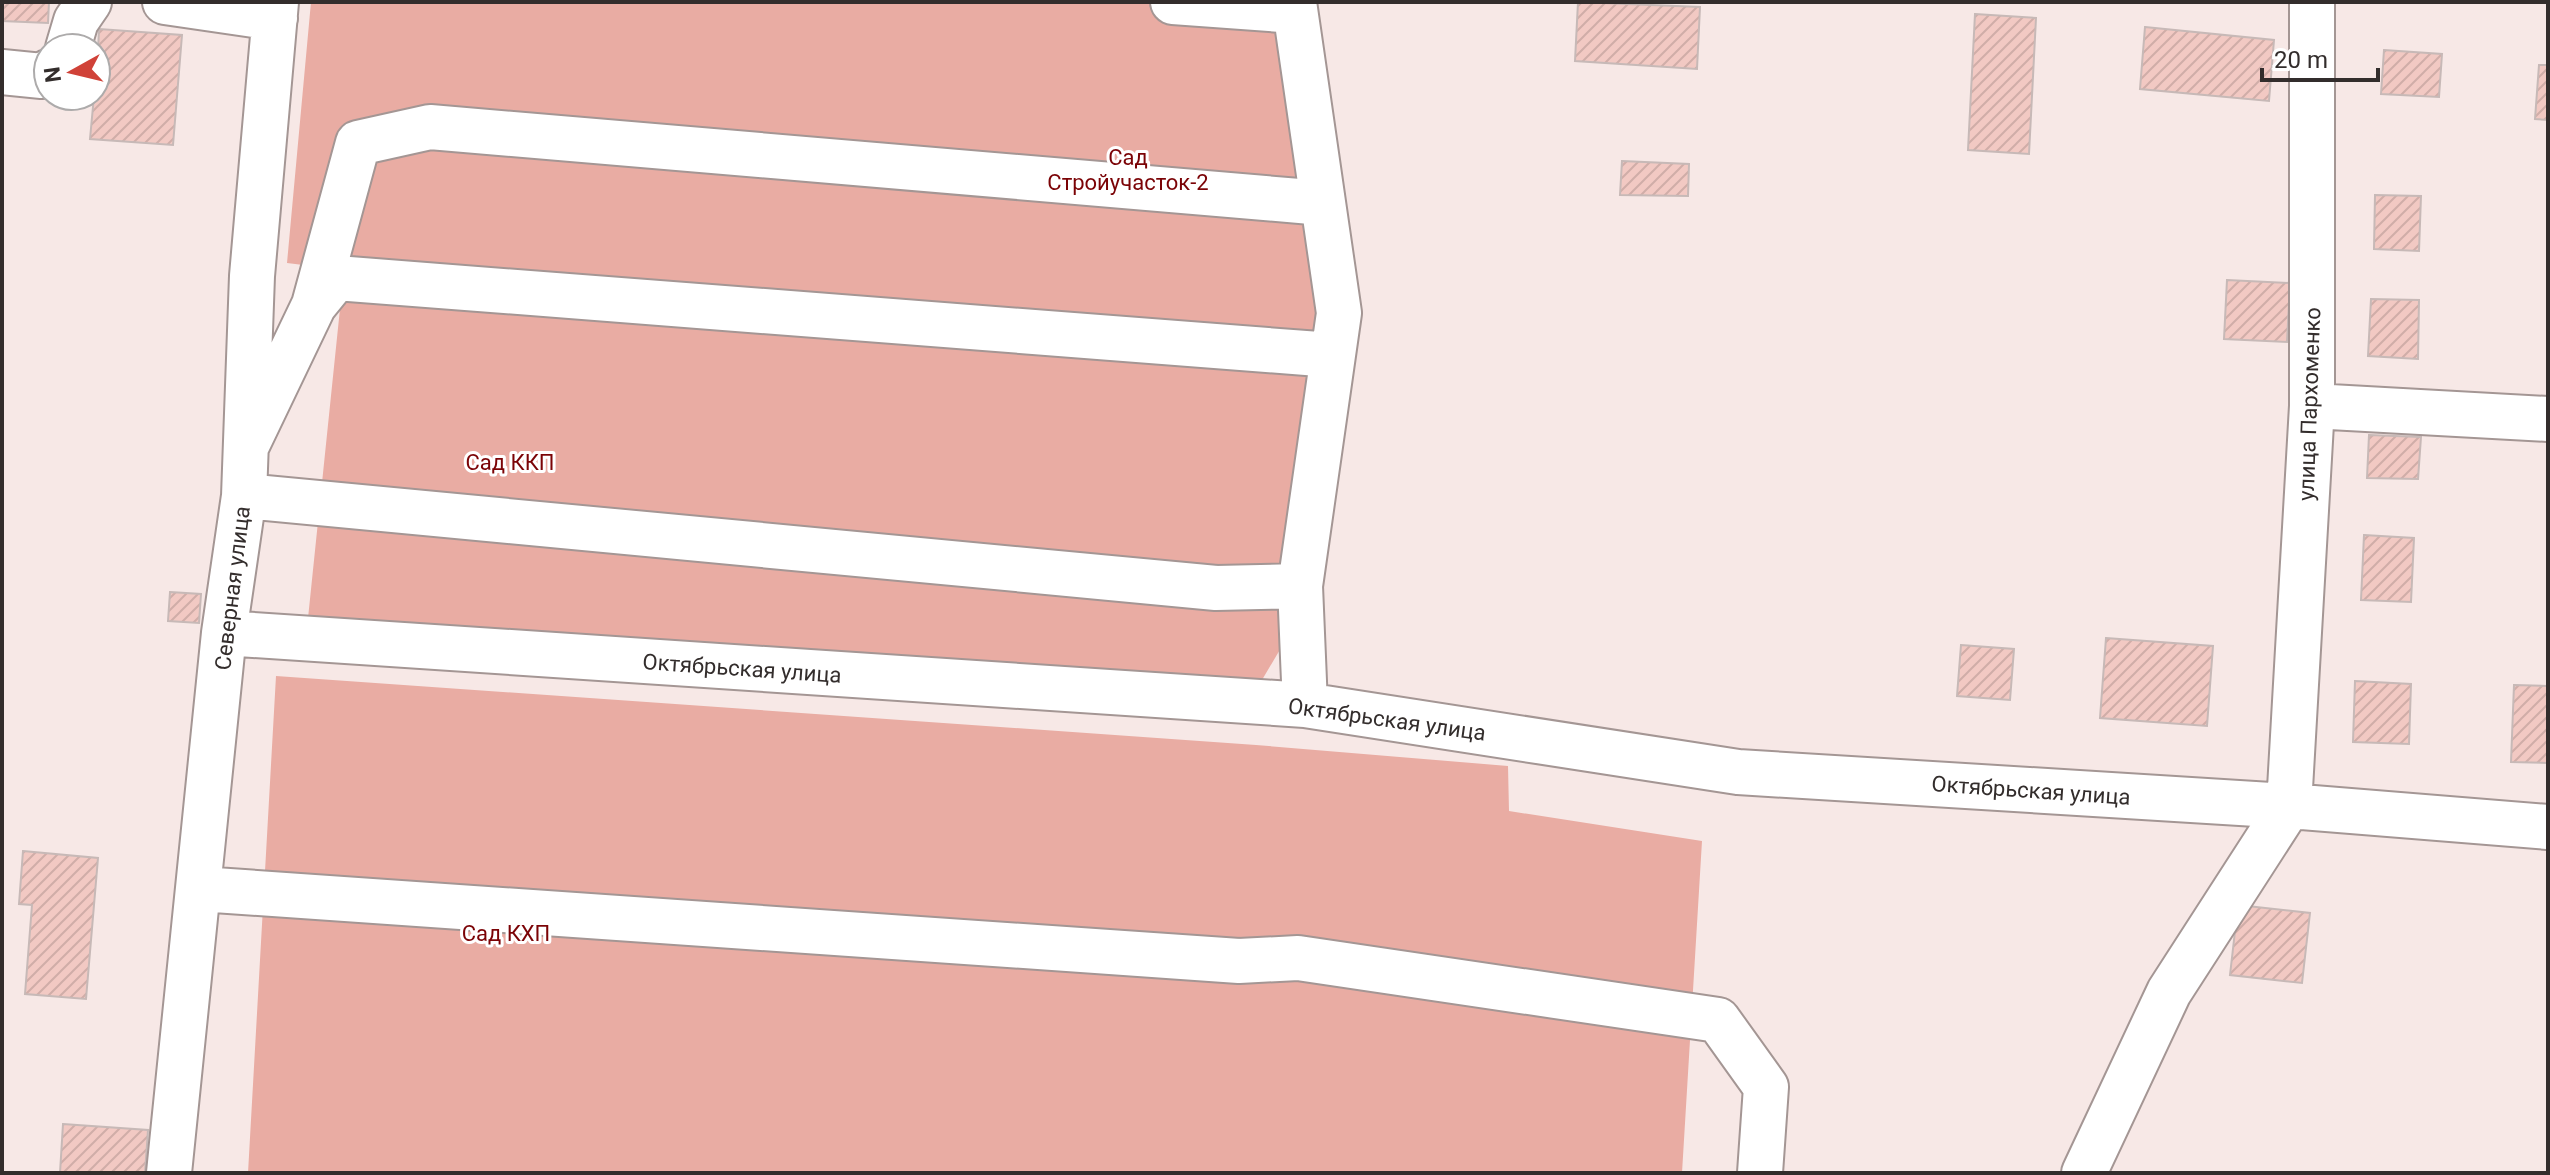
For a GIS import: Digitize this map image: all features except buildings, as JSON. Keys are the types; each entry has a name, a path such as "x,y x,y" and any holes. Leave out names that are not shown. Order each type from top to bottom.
{"street":[{"path":"73,32 89,2"},
{"path":"165,2 275,10"},
{"path":"1173,2 1294,6 1339,313 1300,586 1305,705"},
{"name":"улица Пархоменко","path":"2289,806 2312,406 2312,2"},
{"name":"Северная улица","path":"169,1173 224,633 244,496 252,276 275,10"},
{"path":"2,72 32,75"},
{"path":"246,447 314,305 358,143 430,127 1323,203"},
{"path":"314,305 336,278 1332,355"},
{"path":"2312,406 2548,419"},
{"path":"244,496 1216,588 1300,586"},
{"name":"Октябрьская улица","path":"224,633 1305,705 1738,772 2289,806 2548,827"},
{"path":"2084,1173 2169,992 2289,806"},
{"path":"200,889 1239,961 1298,958 1718,1020 1766,1087 1760,1173"}],"green space":[{"path":"311,2 1296,2 1339,313 1291,631 1259,685 307,628 344,270 287,263"},
{"name":"Сад КХП","path":"276,676 1256,745 1508,766 1509,811 1702,841 1682,1173 248,1173"}],"park label":[{"name":"Сад Стройучасток-2","path":"1128,170"},
{"name":"Сад ККП","path":"510,462"}]}
